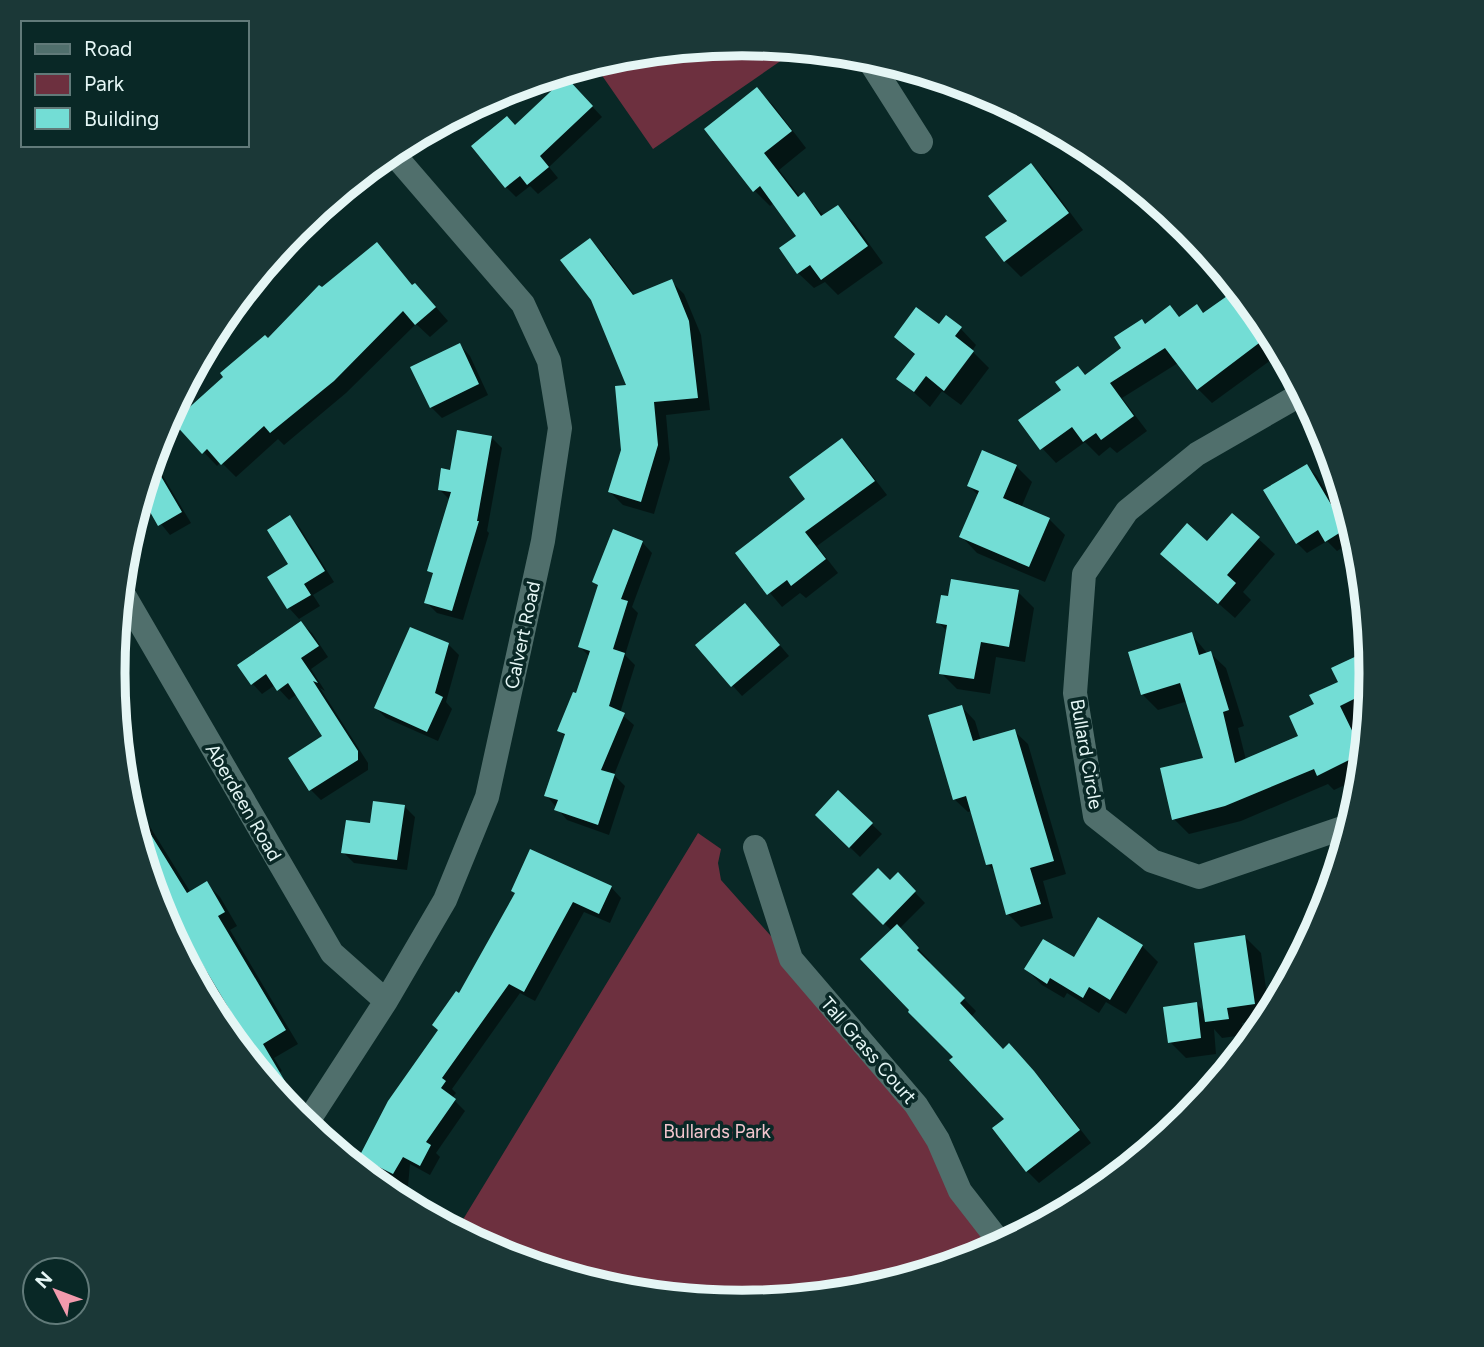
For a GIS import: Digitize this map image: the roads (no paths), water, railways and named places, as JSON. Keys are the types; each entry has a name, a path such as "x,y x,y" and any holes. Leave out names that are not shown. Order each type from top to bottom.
{"street":[{"path":"876,71 921,142"},
{"name":"Calvert Road","path":"311,1116 386,1001 445,900 487,797 543,541 560,428 549,361 523,304 400,159"},
{"name":"Bullard Circle","path":"1295,398 1197,454 1127,511 1084,574 1076,693 1095,816 1152,861 1199,877 1339,829"},
{"name":"Aberdeen Road","path":"129,604 332,953 386,1001"},
{"name":"Tall Grass Court","path":"755,847 790,959 916,1105 938,1140 960,1191 995,1236"}],"park label":[{"name":"Bullards Park","path":"717,1131"}]}
